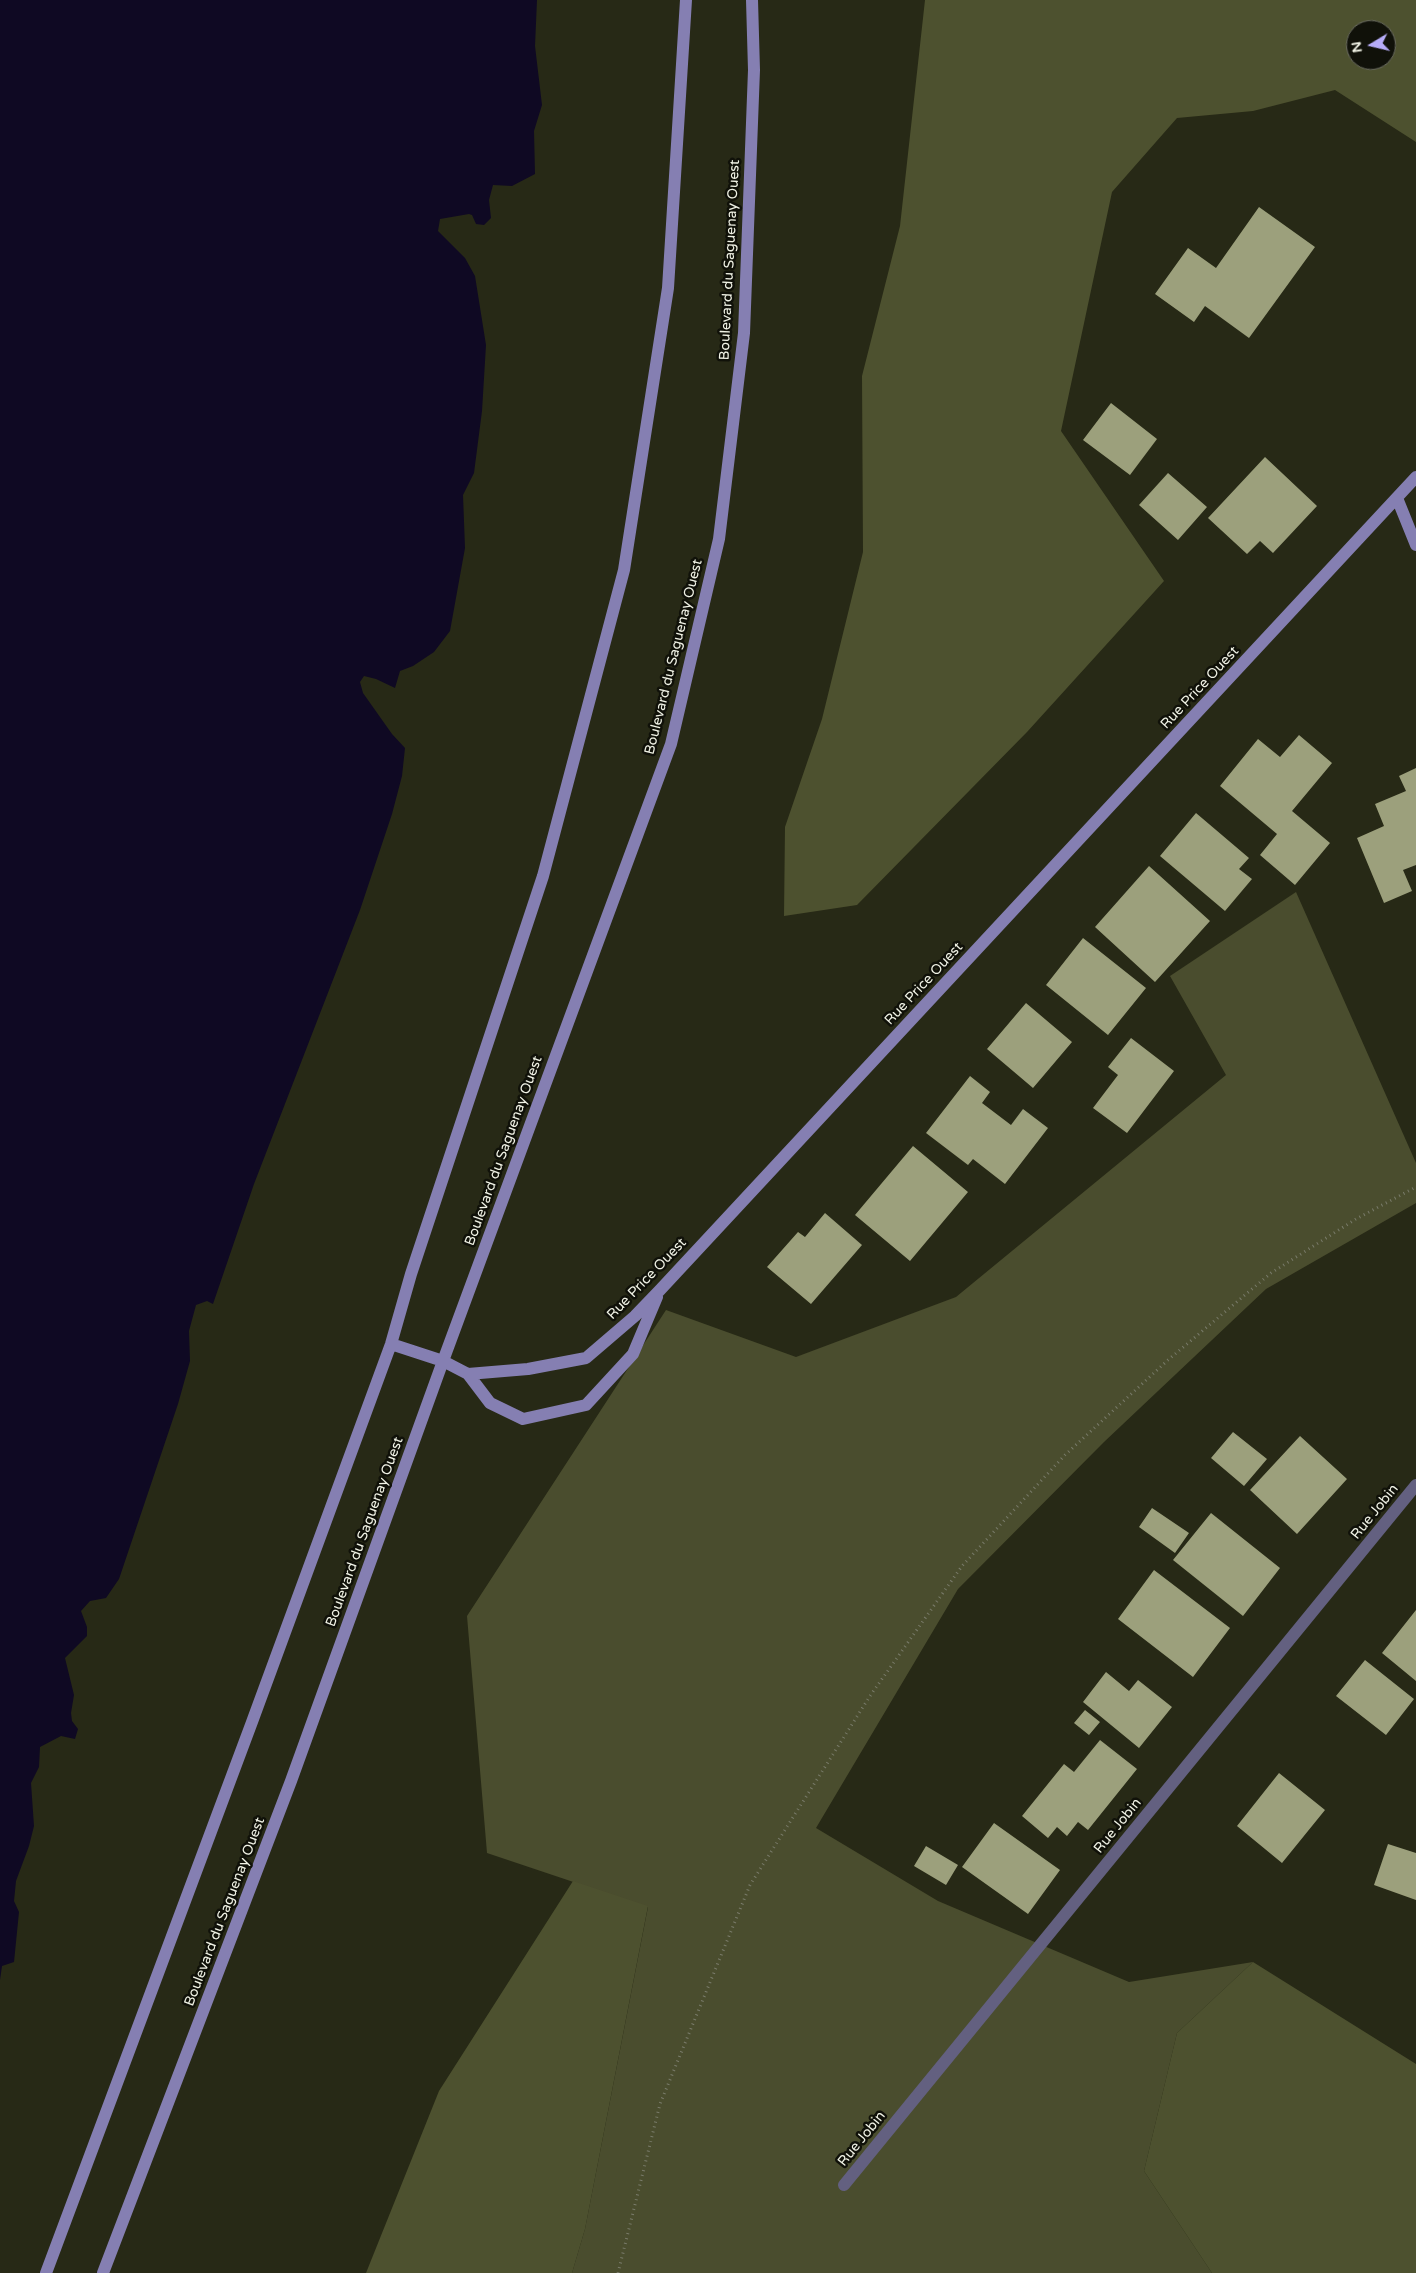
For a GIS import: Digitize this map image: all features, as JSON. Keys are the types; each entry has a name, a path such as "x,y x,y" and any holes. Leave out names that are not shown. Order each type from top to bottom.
{"main road":[{"path":"46,2273 391,1344 411,1274 543,876 624,570 668,288 686,0"},
{"name":"Boulevard du Saguenay Ouest","path":"103,2273 291,1780 443,1361 671,744 719,539 744,333 754,70 752,0"},
{"name":"Rue Price Ouest","path":"468,1374 528,1369 586,1358 635,1316 1416,477"},
{"path":"1397,498 1416,545"},
{"path":"391,1344 443,1361 468,1374 490,1403 523,1419 586,1405 633,1354 660,1290"}],"street":[{"name":"Rue Jobin","path":"844,2185 1416,1485"}],"path":[{"path":"618,2273 660,2104 750,1885 870,1696 962,1566 1066,1456 1168,1360 1270,1273 1356,1219 1416,1187"}],"green space":[{"path":"925,0 1416,0 1416,142 1335,90 1253,111 1177,118 1112,192 1061,431 1164,581 1027,732 857,905 784,916 785,827 822,719 863,552 862,376 900,226"},
{"path":"1296,892 1416,1163 1416,1203 1266,1289 1104,1442 958,1589 816,1828 938,1901 1129,1982 1253,1962 1177,2033 1144,2171 1212,2273 572,2273 585,2229 648,1907 487,1853 467,1616 666,1310 796,1357 956,1297 1226,1075 1170,976"},
{"path":"573,1881 648,1906 585,2229 572,2273 366,2273 439,2091"},
{"path":"1253,1962 1416,2064 1416,2273 1212,2273 1144,2171 1177,2033"}],"shaded area":[{"path":"0,0 537,0 535,46 542,105 534,131 535,174 512,186 493,185 489,200 491,218 484,225 476,224 472,215 469,214 440,219 438,231 465,258 475,276 486,345 482,411 474,473 463,495 465,548 450,631 434,652 413,666 400,671 395,688 376,679 364,676 360,682 363,693 392,734 405,748 402,776 392,814 360,910 254,1184 213,1304 207,1301 196,1305 189,1331 190,1361 178,1404 119,1579 106,1598 90,1601 81,1611 87,1627 87,1636 65,1658 74,1695 71,1713 72,1721 78,1729 75,1739 61,1736 40,1747 39,1767 31,1783 34,1826 16,1881 14,1901 19,1912 14,1962 2,1966 0,1980"}],"building":[{"path":"1259,207 1315,247 1249,338 1205,306 1194,322 1155,294 1188,248 1216,268"},
{"path":"1111,403 1157,439 1130,475 1083,440"},
{"path":"1265,457 1317,506 1273,553 1260,541 1247,554 1208,518"},
{"path":"1168,473 1207,507 1178,540 1139,505"},
{"path":"1299,735 1332,763 1292,811 1330,843 1295,885 1260,855 1277,834 1220,786 1258,739 1280,757"},
{"path":"1416,768 1416,865 1403,870 1412,891 1384,903 1357,838 1384,826 1375,804 1406,791 1399,776"},
{"path":"1196,813 1249,858 1239,869 1252,879 1225,911 1160,856"},
{"path":"1149,866 1210,921 1155,982 1095,927"},
{"path":"1083,938 1146,988 1108,1035 1046,985"},
{"path":"1026,1003 1072,1042 1033,1088 987,1049"},
{"path":"1131,1038 1174,1071 1127,1133 1093,1108 1118,1075 1108,1067"},
{"path":"970,1076 990,1092 982,1103 1011,1125 1023,1109 1048,1128 1005,1184 973,1159 968,1165 926,1133"},
{"path":"913,1146 968,1192 910,1261 855,1215"},
{"path":"825,1213 862,1245 811,1304 767,1267 798,1232 805,1237"},
{"path":"1233,1432 1267,1459 1244,1486 1211,1458"},
{"path":"1300,1436 1347,1479 1297,1534 1250,1490"},
{"path":"1152,1508 1189,1533 1175,1553 1139,1527"},
{"path":"1211,1513 1280,1568 1243,1616 1173,1560"},
{"path":"1154,1570 1230,1628 1193,1677 1118,1619"},
{"path":"1416,1610 1416,1681 1382,1653"},
{"path":"1365,1660 1414,1699 1386,1735 1336,1696"},
{"path":"1106,1672 1129,1691 1138,1680 1172,1707 1139,1748 1083,1702"},
{"path":"1085,1710 1100,1722 1089,1735 1074,1723"},
{"path":"1100,1740 1137,1769 1088,1830 1078,1822 1067,1836 1057,1827 1048,1838 1022,1816 1064,1764 1074,1772"},
{"path":"1279,1773 1325,1810 1282,1863 1237,1826"},
{"path":"994,1823 1060,1870 1028,1914 962,1867"},
{"path":"1388,1844 1416,1853 1416,1900 1374,1885"},
{"path":"926,1846 958,1865 946,1885 914,1866"}]}
